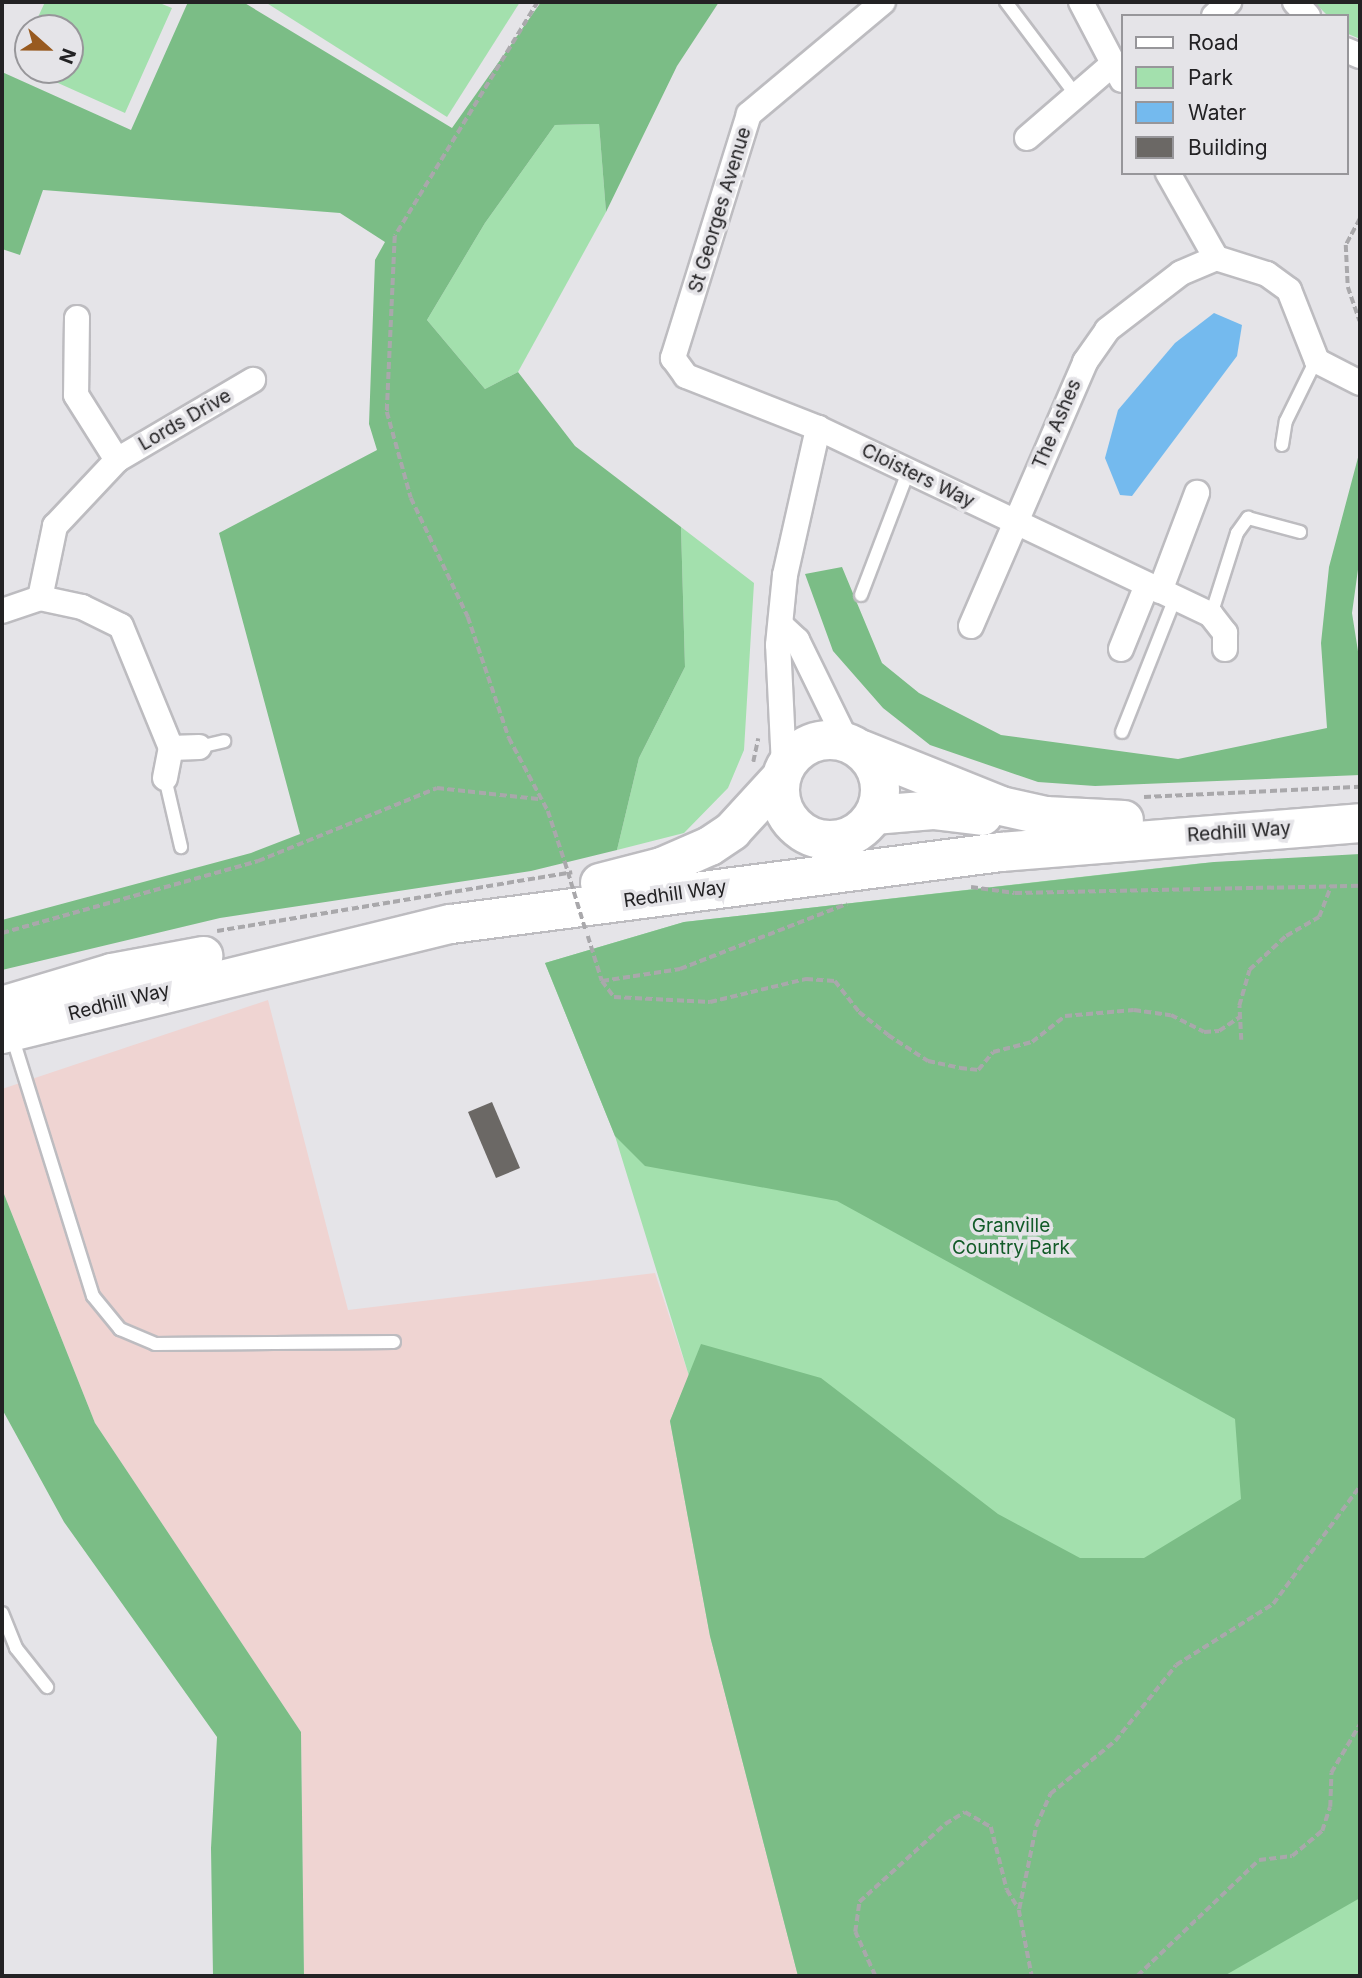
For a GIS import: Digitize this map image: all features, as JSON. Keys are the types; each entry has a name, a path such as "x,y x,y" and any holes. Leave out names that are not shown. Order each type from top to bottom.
{"main road":[{"path":"665,896 701,871 811,852 833,840 855,834 874,815 881,780 854,746 813,746 771,774 779,806 789,821 806,834 833,840"},
{"name":"Redhill Way","path":"854,746 968,796 1046,816 1122,821 1360,803"},
{"name":"Redhill Way","path":"5,1024 112,974 662,867 732,831 771,774"},
{"path":"874,815 933,810 1070,829 1129,830 1155,837"},
{"name":"Redhill Way","path":"5,1024 451,924 1155,837 1360,823"}],"street":[{"name":"St Georges Avenue","path":"776,409 686,376 673,358 749,114 883,2"},
{"path":"1027,138 1075,94 1118,72 1081,2"},
{"path":"1216,14 1229,2"},
{"path":"1169,175 1216,258 1267,274 1289,290 1316,359 1360,383"},
{"name":"The Ashes","path":"1018,524 1068,393 1107,330 1141,299 1216,258"},
{"name":"Lords Drive","path":"77,318 76,395 117,460"},
{"name":"Lords Drive","path":"40,598 55,526 117,460 253,380"},
{"name":"Cloisters Way","path":"776,409 1211,615"},
{"path":"771,774 778,645 784,628 785,575 818,428"},
{"path":"1121,649 1161,591 1197,493"},
{"path":"971,626 1018,524"},
{"path":"2,611 40,598 82,607 121,626 171,748 165,778"},
{"path":"1211,615 1225,632 1225,649"},
{"path":"784,628 797,640 854,746"},
{"path":"171,748 199,747"}],"lane":[{"path":"1006,2 1075,94"},
{"path":"1282,445 1286,421 1316,359"},
{"path":"861,595 908,472"},
{"path":"1211,615 1237,533 1248,518 1300,532"},
{"path":"1122,732 1161,591"},
{"path":"199,747 224,741"},
{"path":"165,778 181,847"},
{"path":"5,1024 93,1296 120,1329 155,1343 394,1342"},
{"path":"2,1613 16,1648 47,1688"}],"path":[{"path":"538,2 395,236 387,412 411,498 468,617 509,738 538,799 548,811 602,981 614,997 666,1003 710,1002 806,979 835,981 859,1012 928,1061 978,1070 993,1052 1032,1042 1065,1016 1134,1010 1171,1015 1204,1032 1219,1031 1240,1017"},
{"path":"1360,219 1346,245 1348,287 1360,321"},
{"path":"761,729 771,774"},
{"path":"1131,798 1360,787"},
{"path":"2,933 258,861 437,788 538,799"},
{"path":"209,932 576,871"},
{"path":"1241,1040 1240,1017 1250,970 1286,936 1319,917 1331,885"},
{"path":"966,886 1015,893 1360,886"},
{"path":"602,981 680,969 859,900"},
{"path":"1019,1909 1036,1826 1050,1794 1115,1741 1176,1665 1273,1604 1360,1486"},
{"path":"1137,1976 1259,1860 1293,1856 1322,1831 1330,1807 1331,1773 1360,1724"},
{"path":"875,1976 855,1932 859,1902 944,1824 965,1812 990,1827 1007,1890 1019,1909 1032,1976"}],"shaded area":[{"path":"268,1000 348,1310 655,1273 689,1376 670,1421 710,1636 798,1976 304,1976 301,1732 95,1423 2,1189 2,1089"}],"green space":[{"path":"45,2 157,2 172,8 125,113 60,84 84,84 84,14 39,14"},
{"path":"188,2 243,2 452,128 541,2 719,2 677,66 606,212 599,124 555,125 485,223 427,320 485,389 518,372 575,446 681,527 685,667 639,758 617,850 531,871 220,918 2,970 2,920 251,853 300,834 219,533 377,450 369,424 375,260 385,242 340,213 43,190 20,255 2,249 2,72 14,77 14,84 29,84 131,130"},
{"path":"265,2 520,2 447,117"},
{"path":"1314,2 1360,2 1360,39 1348,34 1348,14 1326,14"},
{"path":"599,124 606,212 518,372 485,389 427,320 485,223 555,125"},
{"path":"1360,450 1360,555 1352,613 1360,664 1360,775 1095,786 1038,782 930,745 883,708 833,651 805,574 842,567 882,663 919,693 1001,735 1178,759 1327,728 1321,643 1329,567"},
{"path":"681,527 754,583 744,750 728,788 684,833 617,850 639,758 685,667"},
{"name":"Granville Country Park","path":"1360,854 1360,1898 1224,1976 798,1976 710,1636 670,1421 701,1344 821,1378 998,1514 1080,1558 1144,1558 1241,1499 1235,1419 837,1201 645,1166 615,1136 545,963 684,922 1214,862"},
{"name":"Granville Country Park","path":"1360,855 1360,1976 798,1976 710,1636 670,1421 689,1376 615,1136 545,963 684,922 1203,863"},
{"path":"2,1189 95,1423 301,1732 304,1976 213,1976 211,1848 217,1737 64,1522 2,1409"}],"water":[{"path":"1214,313 1242,325 1237,356 1132,496 1120,495 1105,458 1118,410 1175,343"}],"building":[{"path":"492,1102 520,1168 496,1178 468,1112"}]}
